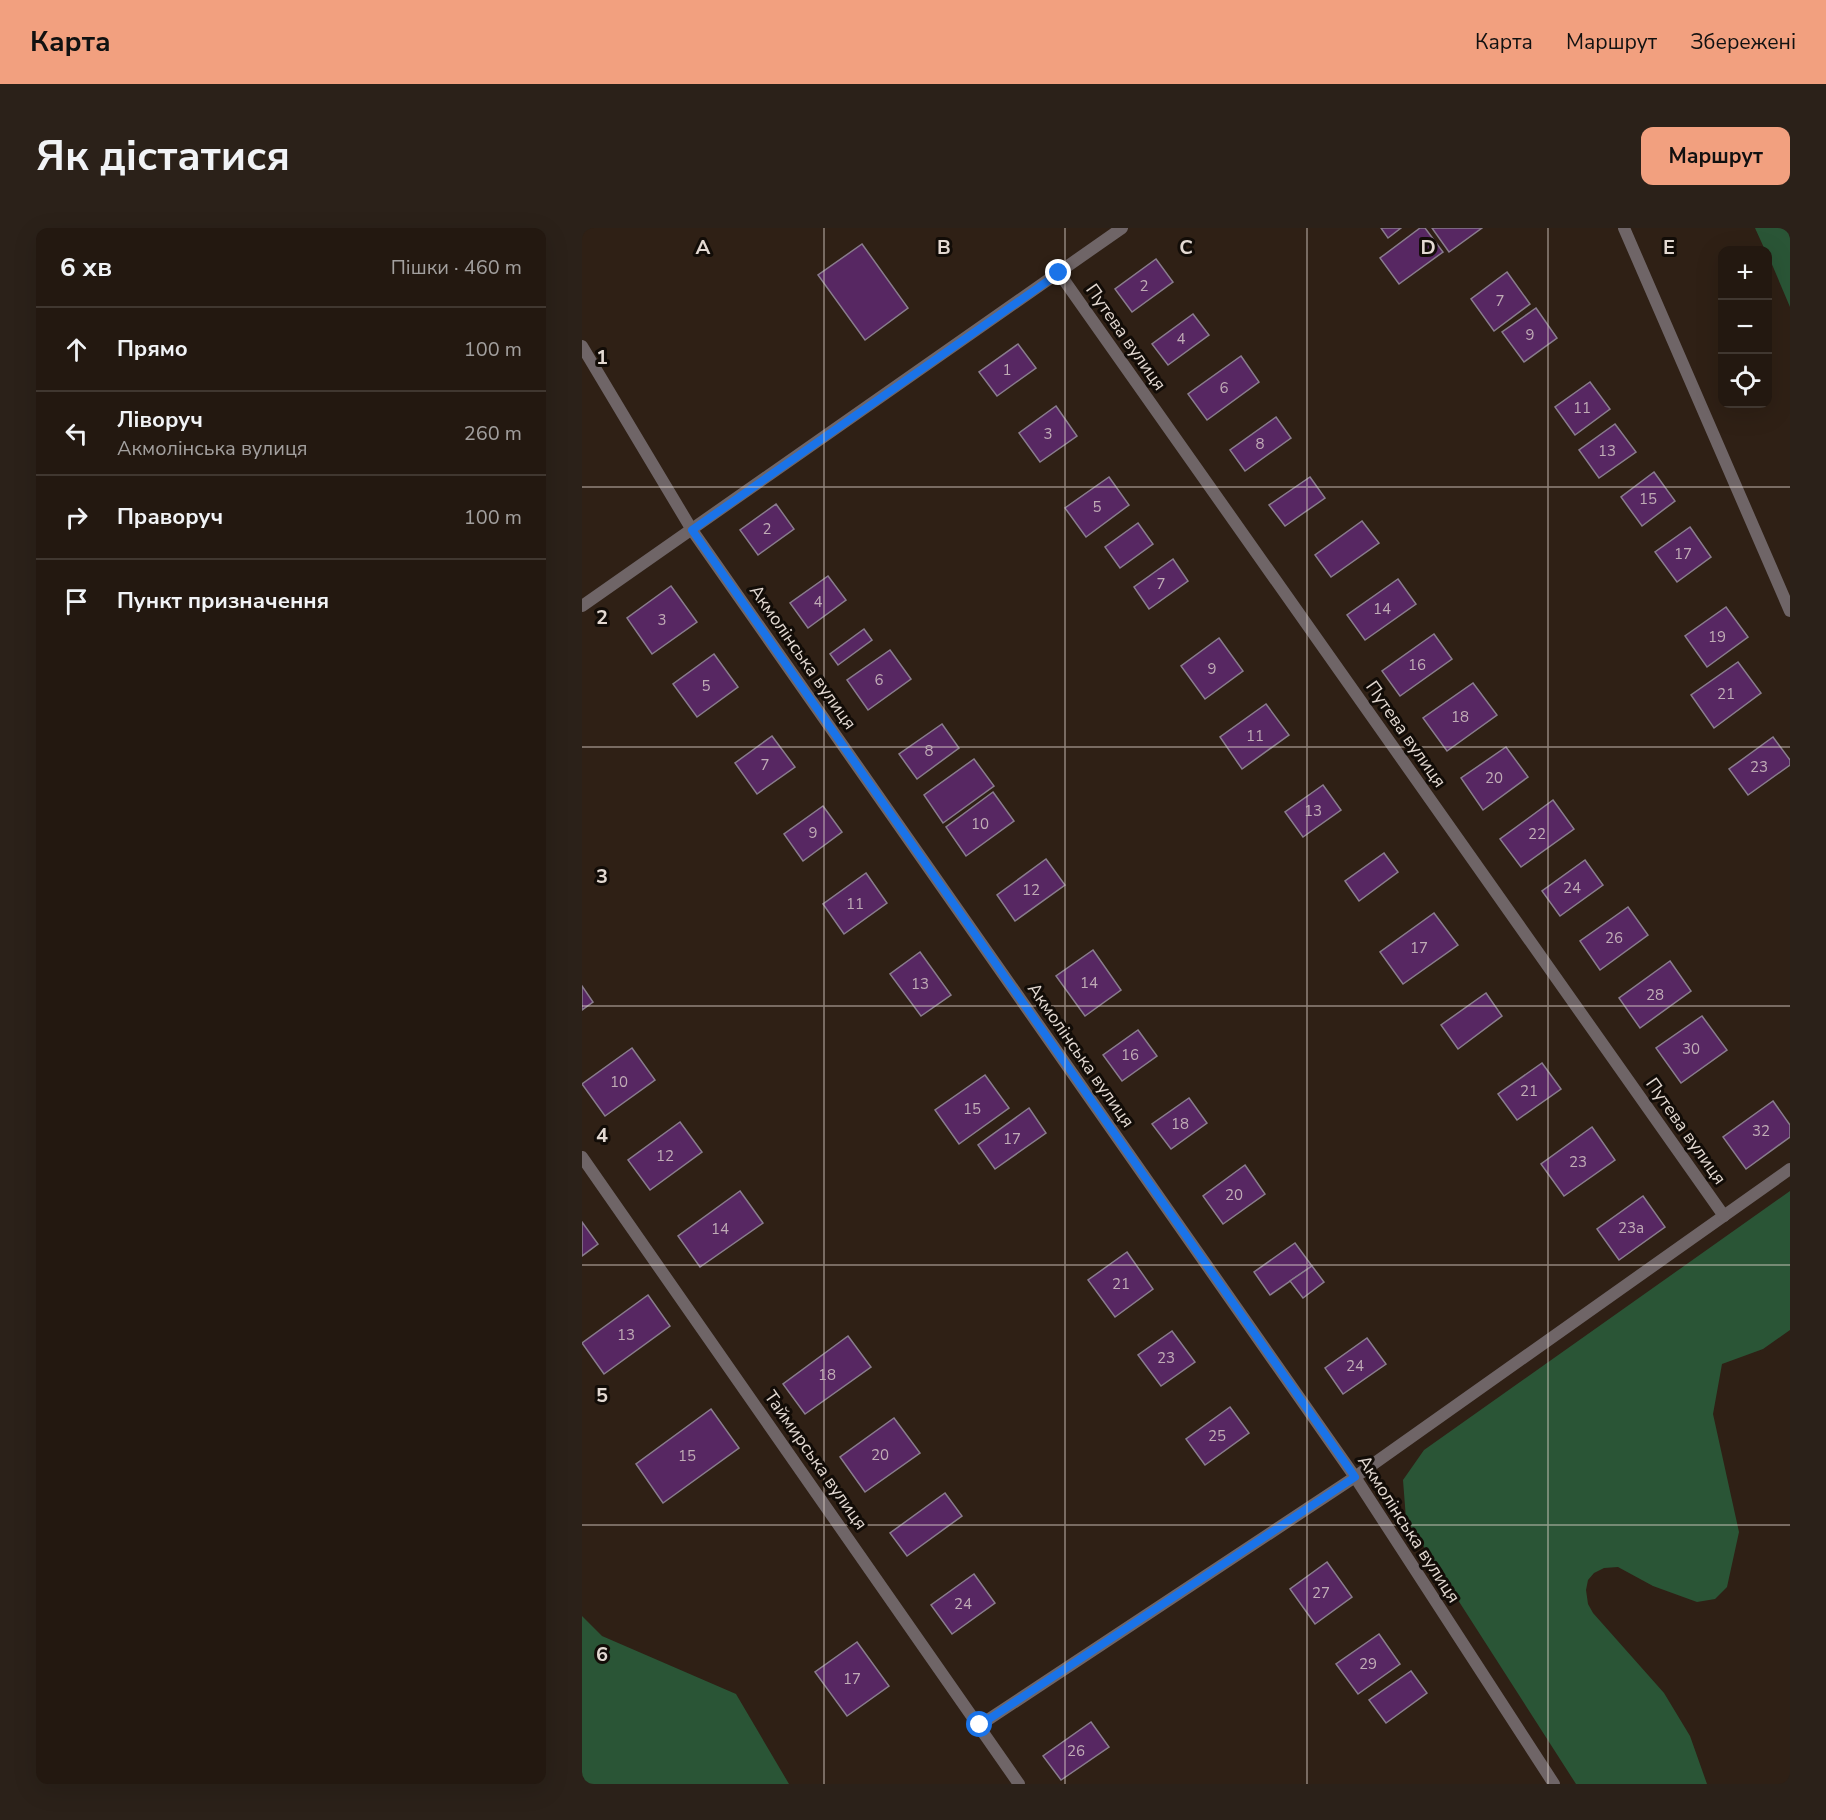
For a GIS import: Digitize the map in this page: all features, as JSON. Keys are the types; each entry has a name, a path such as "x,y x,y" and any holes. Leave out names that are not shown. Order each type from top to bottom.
{"street":[{"path":"582,606 1122,228"},
{"path":"1624,228 1790,611"},
{"name":"Путева вулиця","path":"1059,273 1724,1216"},
{"name":"Акмолiнська вулиця","path":"582,345 692,530 1355,1477 1554,1784"},
{"name":"Таймирська вулиця","path":"582,1157 1019,1784"},
{"path":"980,1725 1355,1477 1790,1169"}],"green space":[{"path":"1755,228 1790,228 1790,307 1772,264 1772,246 1763,246"},
{"path":"1790,1191 1790,1330 1763,1349 1722,1364 1713,1414 1739,1532 1727,1587 1715,1599 1697,1602 1653,1586 1618,1567 1604,1568 1594,1573 1588,1580 1586,1590 1588,1604 1593,1613 1664,1693 1690,1736 1707,1784 1576,1784 1406,1519 1403,1480 1424,1450"},
{"path":"582,1616 602,1636 736,1694 789,1784 582,1784"}],"building":[{"path":"1381,228 1401,228 1388,238"},
{"path":"1420,228 1425,228 1443,252 1399,284 1380,258"},
{"path":"1432,228 1482,228 1449,252"},
{"path":"862,244 908,308 865,340 818,275"},
{"path":"1156,259 1173,282 1132,312 1115,289"},
{"path":"1507,272 1530,304 1494,331 1471,299"},
{"path":"1536,308 1557,338 1524,362 1502,332"},
{"path":"1193,314 1209,335 1168,365 1152,344"},
{"path":"1018,344 1036,368 997,396 979,372"},
{"path":"1241,356 1259,382 1207,420 1188,394"},
{"path":"1590,382 1610,409 1575,435 1555,407"},
{"path":"1056,406 1077,436 1040,462 1019,433"},
{"path":"1276,417 1291,438 1245,471 1230,450"},
{"path":"1615,424 1636,452 1599,478 1579,450"},
{"path":"1654,472 1675,501 1642,526 1621,497"},
{"path":"1109,477 1129,505 1086,537 1065,508"},
{"path":"1310,477 1325,498 1285,526 1269,505"},
{"path":"776,504 794,529 758,555 740,530"},
{"path":"1362,521 1379,543 1331,577 1315,555"},
{"path":"1138,523 1153,544 1120,568 1105,547"},
{"path":"1690,527 1711,557 1677,582 1655,552"},
{"path":"1173,559 1188,581 1149,609 1134,587"},
{"path":"828,576 846,600 808,628 790,603"},
{"path":"1398,579 1416,604 1365,640 1347,615"},
{"path":"671,586 697,622 652,654 627,618"},
{"path":"1726,607 1748,637 1707,667 1685,636"},
{"path":"864,629 872,640 838,665 830,654"},
{"path":"1434,634 1452,659 1400,696 1382,671"},
{"path":"1219,638 1243,671 1205,699 1181,666"},
{"path":"890,650 911,679 868,710 847,680"},
{"path":"714,654 738,687 697,717 673,684"},
{"path":"1738,662 1761,693 1714,728 1691,695"},
{"path":"1473,683 1497,715 1447,751 1423,718"},
{"path":"1266,704 1289,735 1242,769 1220,737"},
{"path":"942,724 959,748 917,779 899,754"},
{"path":"772,736 795,767 757,794 735,763"},
{"path":"1773,737 1790,760 1790,765 1748,795 1729,769"},
{"path":"1506,747 1528,777 1483,810 1461,778"},
{"path":"974,759 994,786 943,823 924,795"},
{"path":"1323,785 1341,810 1303,837 1285,812"},
{"path":"993,792 1014,821 966,856 946,827"},
{"path":"1553,800 1574,829 1521,867 1500,839"},
{"path":"823,806 842,832 803,861 784,834"},
{"path":"1384,853 1398,872 1359,901 1345,881"},
{"path":"1046,859 1065,885 1015,921 997,895"},
{"path":"1585,860 1603,885 1560,916 1542,891"},
{"path":"866,873 887,903 844,934 823,904"},
{"path":"1628,907 1648,935 1600,970 1580,941"},
{"path":"1434,913 1458,945 1403,984 1380,952"},
{"path":"1093,950 1121,990 1085,1016 1056,976"},
{"path":"920,952 951,995 921,1016 890,974"},
{"path":"1670,961 1691,991 1640,1028 1619,998"},
{"path":"582,986 593,1002 582,1010"},
{"path":"1486,993 1502,1016 1458,1049 1441,1025"},
{"path":"1702,1016 1727,1050 1681,1083 1656,1048"},
{"path":"1138,1030 1157,1056 1122,1081 1103,1055"},
{"path":"632,1048 655,1080 605,1116 582,1084"},
{"path":"1542,1063 1561,1089 1517,1120 1498,1094"},
{"path":"985,1075 1009,1108 959,1144 935,1110"},
{"path":"1189,1098 1207,1123 1171,1149 1152,1124"},
{"path":"1773,1101 1790,1125 1790,1137 1746,1169 1723,1137"},
{"path":"1029,1108 1046,1133 995,1169 978,1145"},
{"path":"680,1122 702,1152 650,1190 628,1160"},
{"path":"1592,1127 1615,1160 1564,1196 1541,1164"},
{"path":"1245,1165 1265,1194 1223,1224 1203,1196"},
{"path":"740,1191 763,1223 700,1267 678,1236"},
{"path":"1643,1196 1665,1227 1619,1260 1597,1229"},
{"path":"582,1222 598,1244 582,1256"},
{"path":"1295,1243 1312,1266 1270,1295 1254,1272"},
{"path":"1127,1252 1153,1289 1115,1317 1088,1280"},
{"path":"1312,1266 1324,1282 1303,1298 1290,1281"},
{"path":"648,1295 670,1326 604,1374 582,1343"},
{"path":"1172,1331 1195,1362 1161,1386 1138,1355"},
{"path":"848,1336 871,1367 805,1414 783,1384"},
{"path":"1367,1338 1386,1364 1343,1394 1325,1368"},
{"path":"1230,1407 1249,1433 1205,1465 1186,1439"},
{"path":"711,1409 739,1448 663,1503 636,1464"},
{"path":"894,1418 920,1453 865,1492 840,1457"},
{"path":"945,1493 962,1516 907,1556 890,1533"},
{"path":"1327,1562 1352,1597 1315,1624 1290,1589"},
{"path":"974,1574 995,1603 952,1634 931,1605"},
{"path":"1379,1634 1400,1664 1358,1694 1336,1664"},
{"path":"857,1642 889,1686 847,1716 815,1672"},
{"path":"1411,1671 1427,1693 1386,1723 1369,1700"},
{"path":"1091,1722 1109,1747 1061,1780 1043,1756"}],"route":[{"path":"980,1725 1355,1477 692,530 1059,273"}]}
